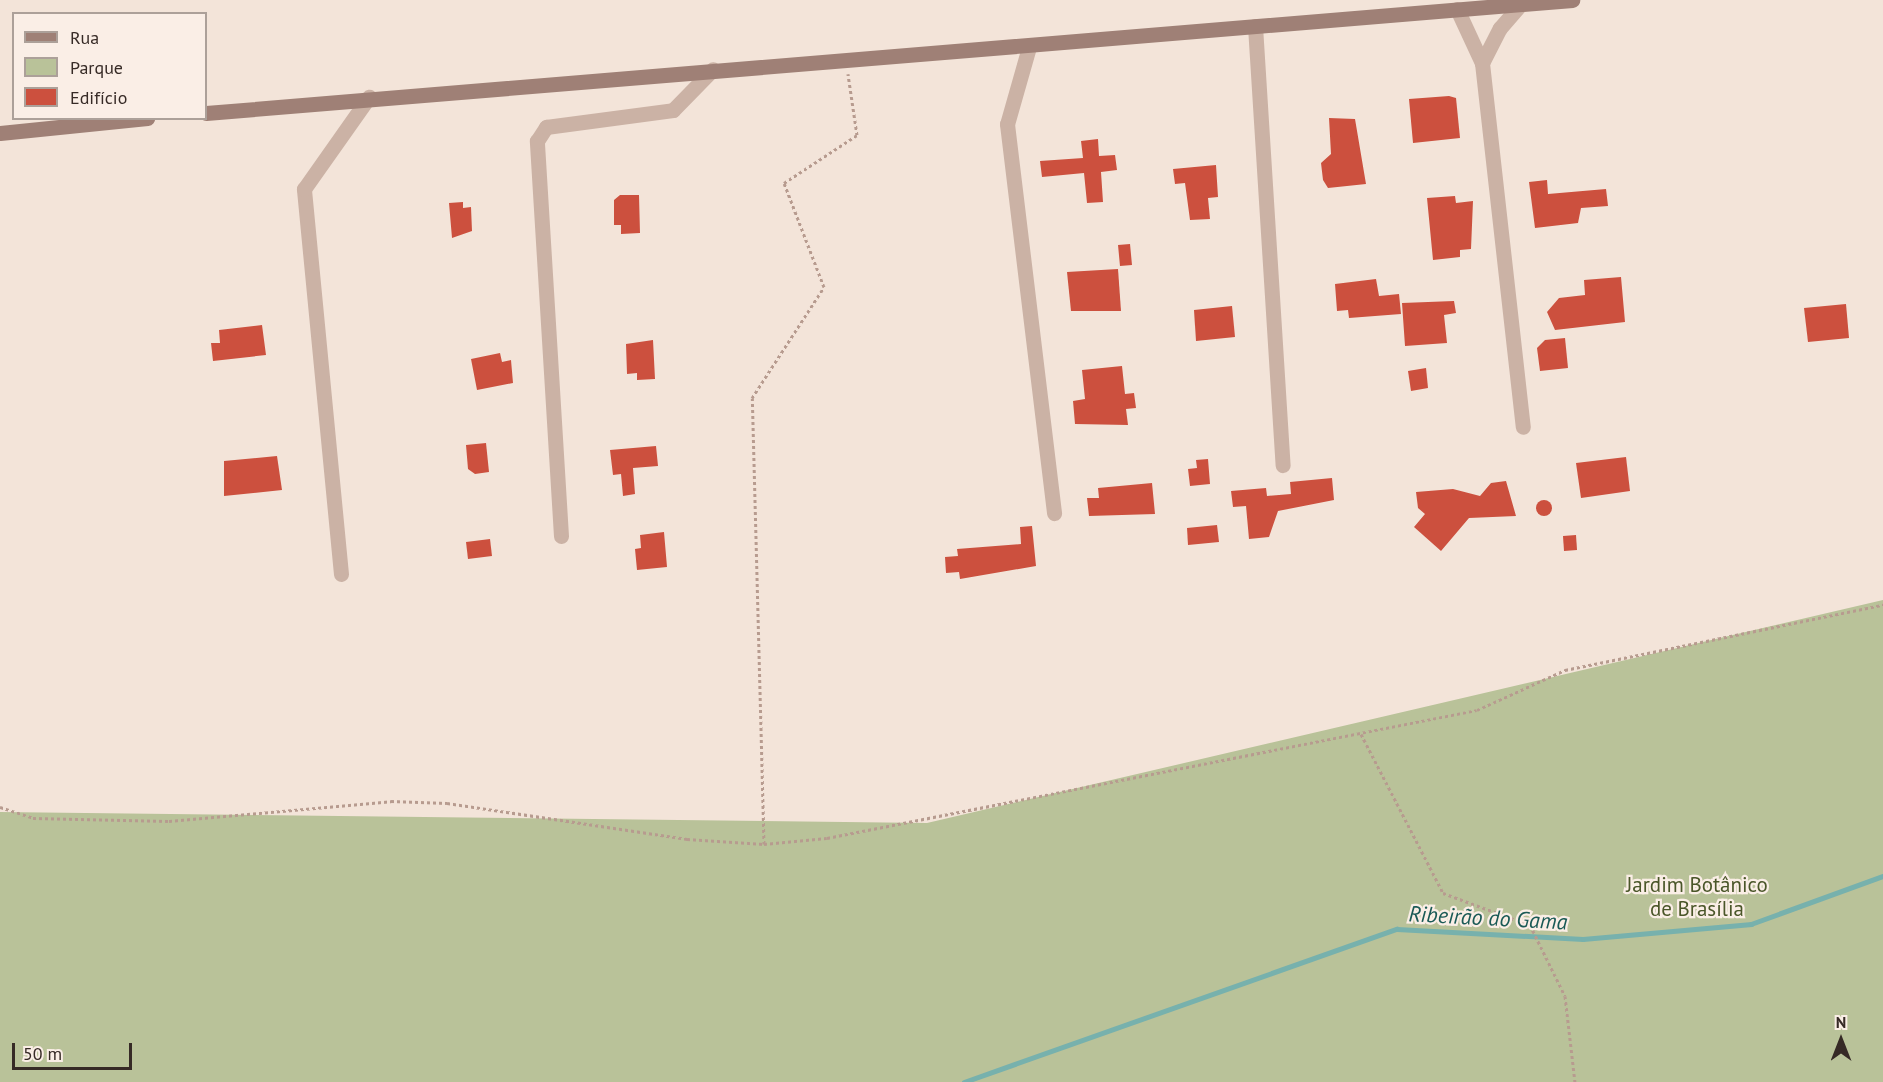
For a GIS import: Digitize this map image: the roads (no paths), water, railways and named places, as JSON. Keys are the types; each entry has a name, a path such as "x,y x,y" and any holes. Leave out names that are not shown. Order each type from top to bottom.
{"street":[{"path":"207,113 369,97 713,69 1029,47 1572,0"},
{"path":"1482,63 1500,28 1520,5"},
{"path":"1457,9 1482,63 1523,426"},
{"path":"1255,26 1283,465"},
{"path":"1029,47 1007,124 1054,513"},
{"path":"561,536 537,141 546,127 673,110 713,69"},
{"path":"341,574 304,189 369,97"},
{"path":"0,133 127,120"}],"waterway":[{"name":"Ribeirão do Gama","path":"964,1082 1397,929 1583,939 1751,924 1883,876"}],"park label":[{"name":"Jardim Botânico de Brasília","path":"1697,897"}]}
